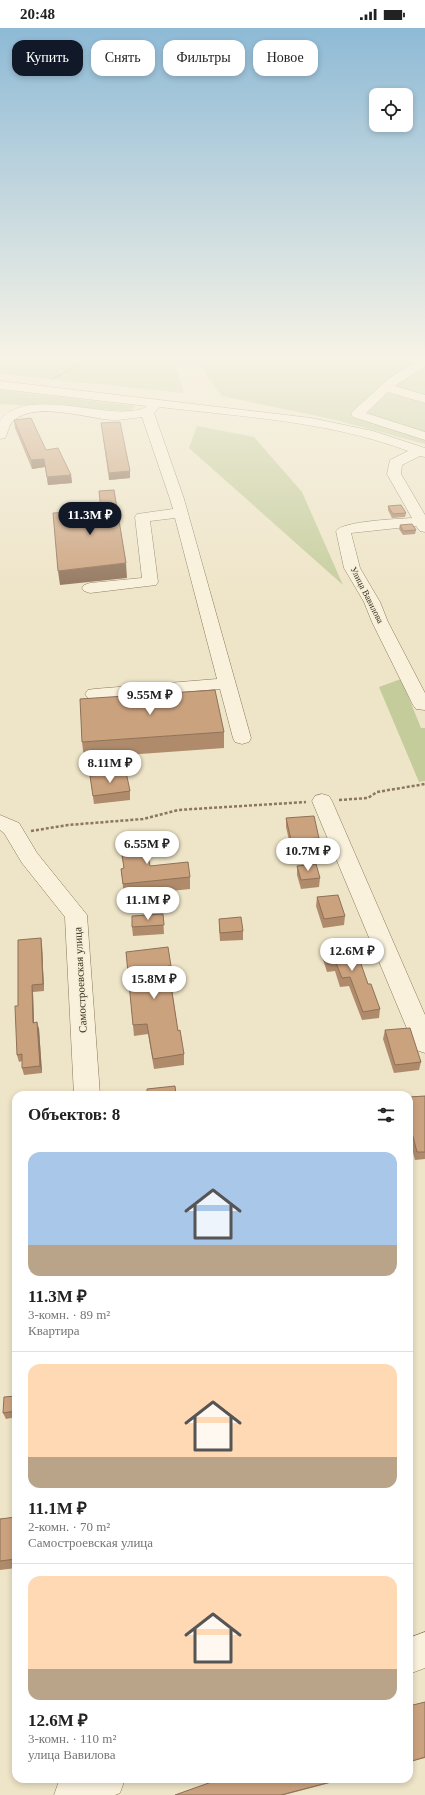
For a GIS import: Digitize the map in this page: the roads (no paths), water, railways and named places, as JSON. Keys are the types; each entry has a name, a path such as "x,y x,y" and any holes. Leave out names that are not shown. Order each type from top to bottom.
{"street":[{"path":"156,440 178,506 242,738"},
{"path":"391,440 422,452"},
{"path":"422,452 395,463 394,474 423,524"},
{"path":"90,588 150,582 142,517 178,506"},
{"name":"Улица Вавилова","path":"422,705 380,622 372,602 352,568 343,531 348,528 423,524"},
{"path":"94,694 228,683"},
{"path":"322,801 425,1043"},
{"name":"Самостроевская улица","path":"8,827 29,858 76,915 87,1091"},
{"path":"413,1654 425,1650"},
{"path":"73,1795 98,1783"}]}
